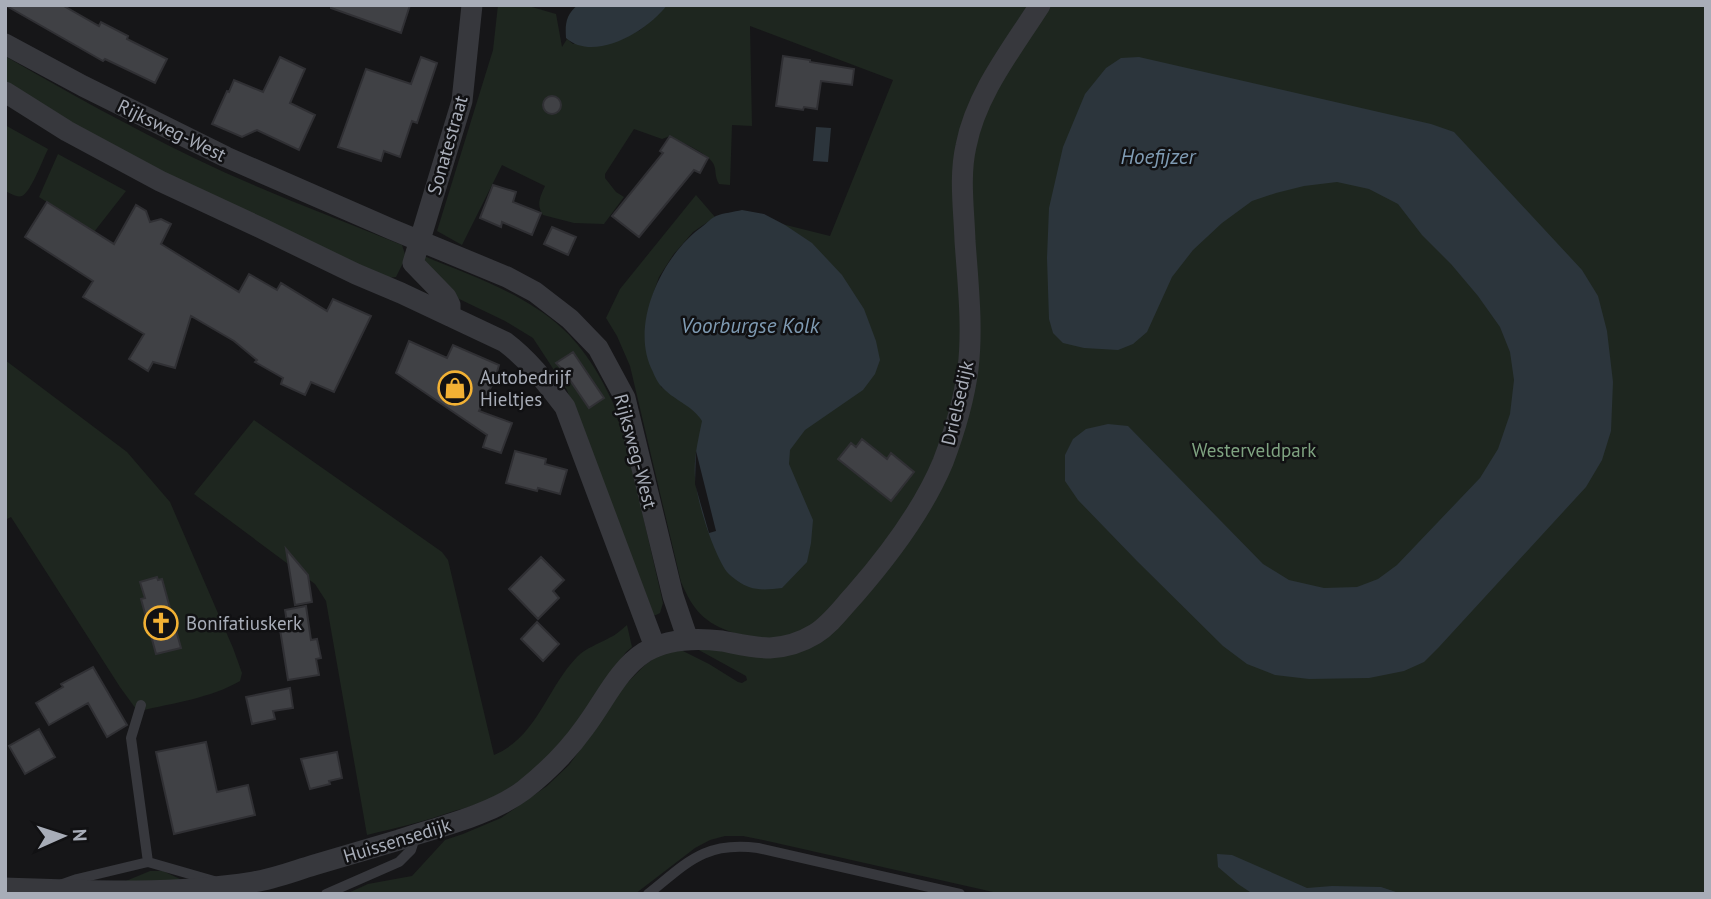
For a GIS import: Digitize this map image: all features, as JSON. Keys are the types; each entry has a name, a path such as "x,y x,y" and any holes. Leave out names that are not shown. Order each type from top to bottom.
{"street":[{"name":"Sonatestraat","path":"420,241 462,101 472,5"},
{"name":"Drielsedijk","path":"718,641 767,648 781,647 817,633 831,621 892,549 921,504 942,463 957,419 968,370 970,317 962,172 967,142 988,88 1040,5"},
{"name":"Rijksweg-West","path":"5,44 226,157 508,277 535,292 570,319 598,348 625,398 673,596 688,640"},
{"path":"5,92 68,131 160,181 505,342 518,352 565,407 655,647"},
{"path":"401,293 420,241"},
{"path":"413,263 446,297 450,305 450,316"},
{"name":"Huissensedijk","path":"5,888 143,890 257,881 473,816 517,795 546,774 587,725 628,666 642,654 664,644 688,640 718,641"}],"lane":[{"path":"141,705 131,738 148,862"},
{"path":"326,894 399,862 411,850 416,834"},
{"path":"648,894 701,854 733,846 758,848 960,894"},
{"path":"48,890 77,878 148,862 229,885"}],"green space":[{"name":"Westerveldpark","path":"498,5 525,5 556,14 562,47 567,39 573,44 639,31 667,5 1706,5 1706,894 1002,894 763,840 725,836 695,848 635,894 346,894 368,884 412,876 445,840 501,818 547,786 569,765 622,688 658,656 679,649 738,682 747,680 746,676 697,649 734,633 707,620 695,608 681,582 630,366 606,318 620,289 696,195 715,217 693,232 673,255 659,277 651,300 661,387 668,391 758,218 830,236 893,80 750,26 752,126 732,125 730,185 719,184 713,163 699,151 670,136 662,139 634,129 605,174 616,192 624,197 604,224 574,223 543,215 539,204 545,186 502,165 462,245 437,231 493,50"},
{"path":"5,56 194,158 272,193 402,245 406,257 396,277 388,278 176,179 72,124 5,84"},
{"path":"5,125 48,149 37,175 22,196 5,191"},
{"path":"58,154 126,191 94,232 39,197"},
{"path":"424,256 497,286 532,305 563,329 590,361 622,424 663,603 660,613 653,615 621,543 567,390 533,338 453,296 428,273"},
{"path":"5,360 127,452 170,502 233,648 242,673 240,681 217,692 192,699 140,711 136,709 11,517 5,520"},
{"path":"254,420 442,552 448,560 494,755 521,736 577,657 627,625 632,647 566,737 530,773 485,801 367,835 326,601 315,584 194,494"},
{"path":"150,871 163,871 182,880 121,883"}],"water":[{"path":"578,5 667,5 647,25 620,41 591,47 578,45 566,38 567,20"},
{"name":"Hoefijzer","path":"1139,57 1431,124 1454,132 1582,270 1598,296 1607,331 1613,382 1611,431 1602,460 1586,487 1424,662 1404,671 1369,678 1309,679 1275,675 1247,664 1223,646 1137,561 1078,500 1065,481 1065,455 1073,439 1086,429 1108,424 1128,426 1263,564 1289,580 1324,588 1357,587 1378,579 1397,565 1480,478 1498,449 1510,414 1514,380 1510,352 1500,327 1478,296 1422,235 1398,204 1369,189 1337,182 1304,186 1252,201 1222,223 1193,250 1172,277 1147,332 1133,344 1118,350 1084,348 1063,343 1053,333 1049,319 1047,258 1049,208 1063,147 1085,94 1106,68 1121,58"},
{"path":"816,127 831,128 828,162 813,161"},
{"name":"Voorburgse Kolk","path":"742,210 764,214 785,225 812,243 842,275 864,309 880,360 875,374 863,390 805,430 790,450 789,464 813,520 807,562 782,588 753,588 727,572 712,543 695,477 702,421 659,383 646,353 647,313 663,272 675,254 688,238 712,218"},
{"path":"1217,854 1232,855 1307,888 1381,887 1402,894 1253,894 1218,867"}],"pier":[{"path":"696,451 716,531 709,533 695,484"}],"building":[{"path":"5,5 62,5 99,26 101,22 128,36 127,39 167,59 155,83 105,59 103,61"},
{"path":"331,5 410,5 401,33 331,8"},
{"path":"783,56 854,69 852,85 821,81 817,109 776,106"},
{"path":"280,57 305,69 290,103 315,115 299,150 257,130 242,137 212,124 234,80 263,92"},
{"path":"421,57 437,63 417,123 412,121 400,157 384,151 381,161 338,147 366,69 411,84"},
{"path":"548,96 556,96 561,105 559,112 548,114 543,109 543,101"},
{"path":"670,136 708,158 700,173 694,170 639,237 612,216 663,153 660,151"},
{"path":"493,185 516,192 513,202 541,213 532,235 502,222 501,227 480,218"},
{"path":"47,202 114,244 136,205 146,211 150,222 161,219 171,224 161,244 239,292 249,274 277,290 281,283 327,311 333,299 371,316 334,392 311,382 305,395 281,384 283,378 255,362 257,360 234,341 191,316 175,368 153,362 148,371 129,359 144,334 83,297 93,281 25,237"},
{"path":"552,227 576,237 568,255 544,244"},
{"path":"409,341 447,358 453,345 499,365 479,411 512,423 501,453 483,447 487,435 396,373"},
{"path":"573,352 604,398 589,408 556,363"},
{"path":"862,439 887,459 891,453 914,472 891,501 838,459 851,443 856,447"},
{"path":"515,451 546,459 545,464 567,470 560,494 506,483"},
{"path":"286,549 308,575 312,602 295,605"},
{"path":"541,557 564,580 553,591 559,598 538,619 509,589"},
{"name":"Bonifatiuskerk","path":"157,577 158,580 162,579 181,648 156,654 141,599 145,598 140,582"},
{"path":"306,606 311,640 317,639 321,658 316,659 319,675 288,680 279,623 287,622 285,610"},
{"path":"537,622 559,644 543,661 521,639"},
{"path":"93,667 127,725 107,737 88,703 49,725 36,703 63,687 61,684"},
{"path":"290,688 293,708 273,711 275,719 252,724 246,697"},
{"path":"39,729 55,757 25,774 9,746"},
{"path":"206,742 217,792 248,785 255,815 174,834 156,752"},
{"path":"337,752 342,778 310,789 301,759"}],"place":[{"name":"Autobedrijf Hieltjes","path":"455,388"},
{"name":"Bonifatiuskerk","path":"161,623"}]}
